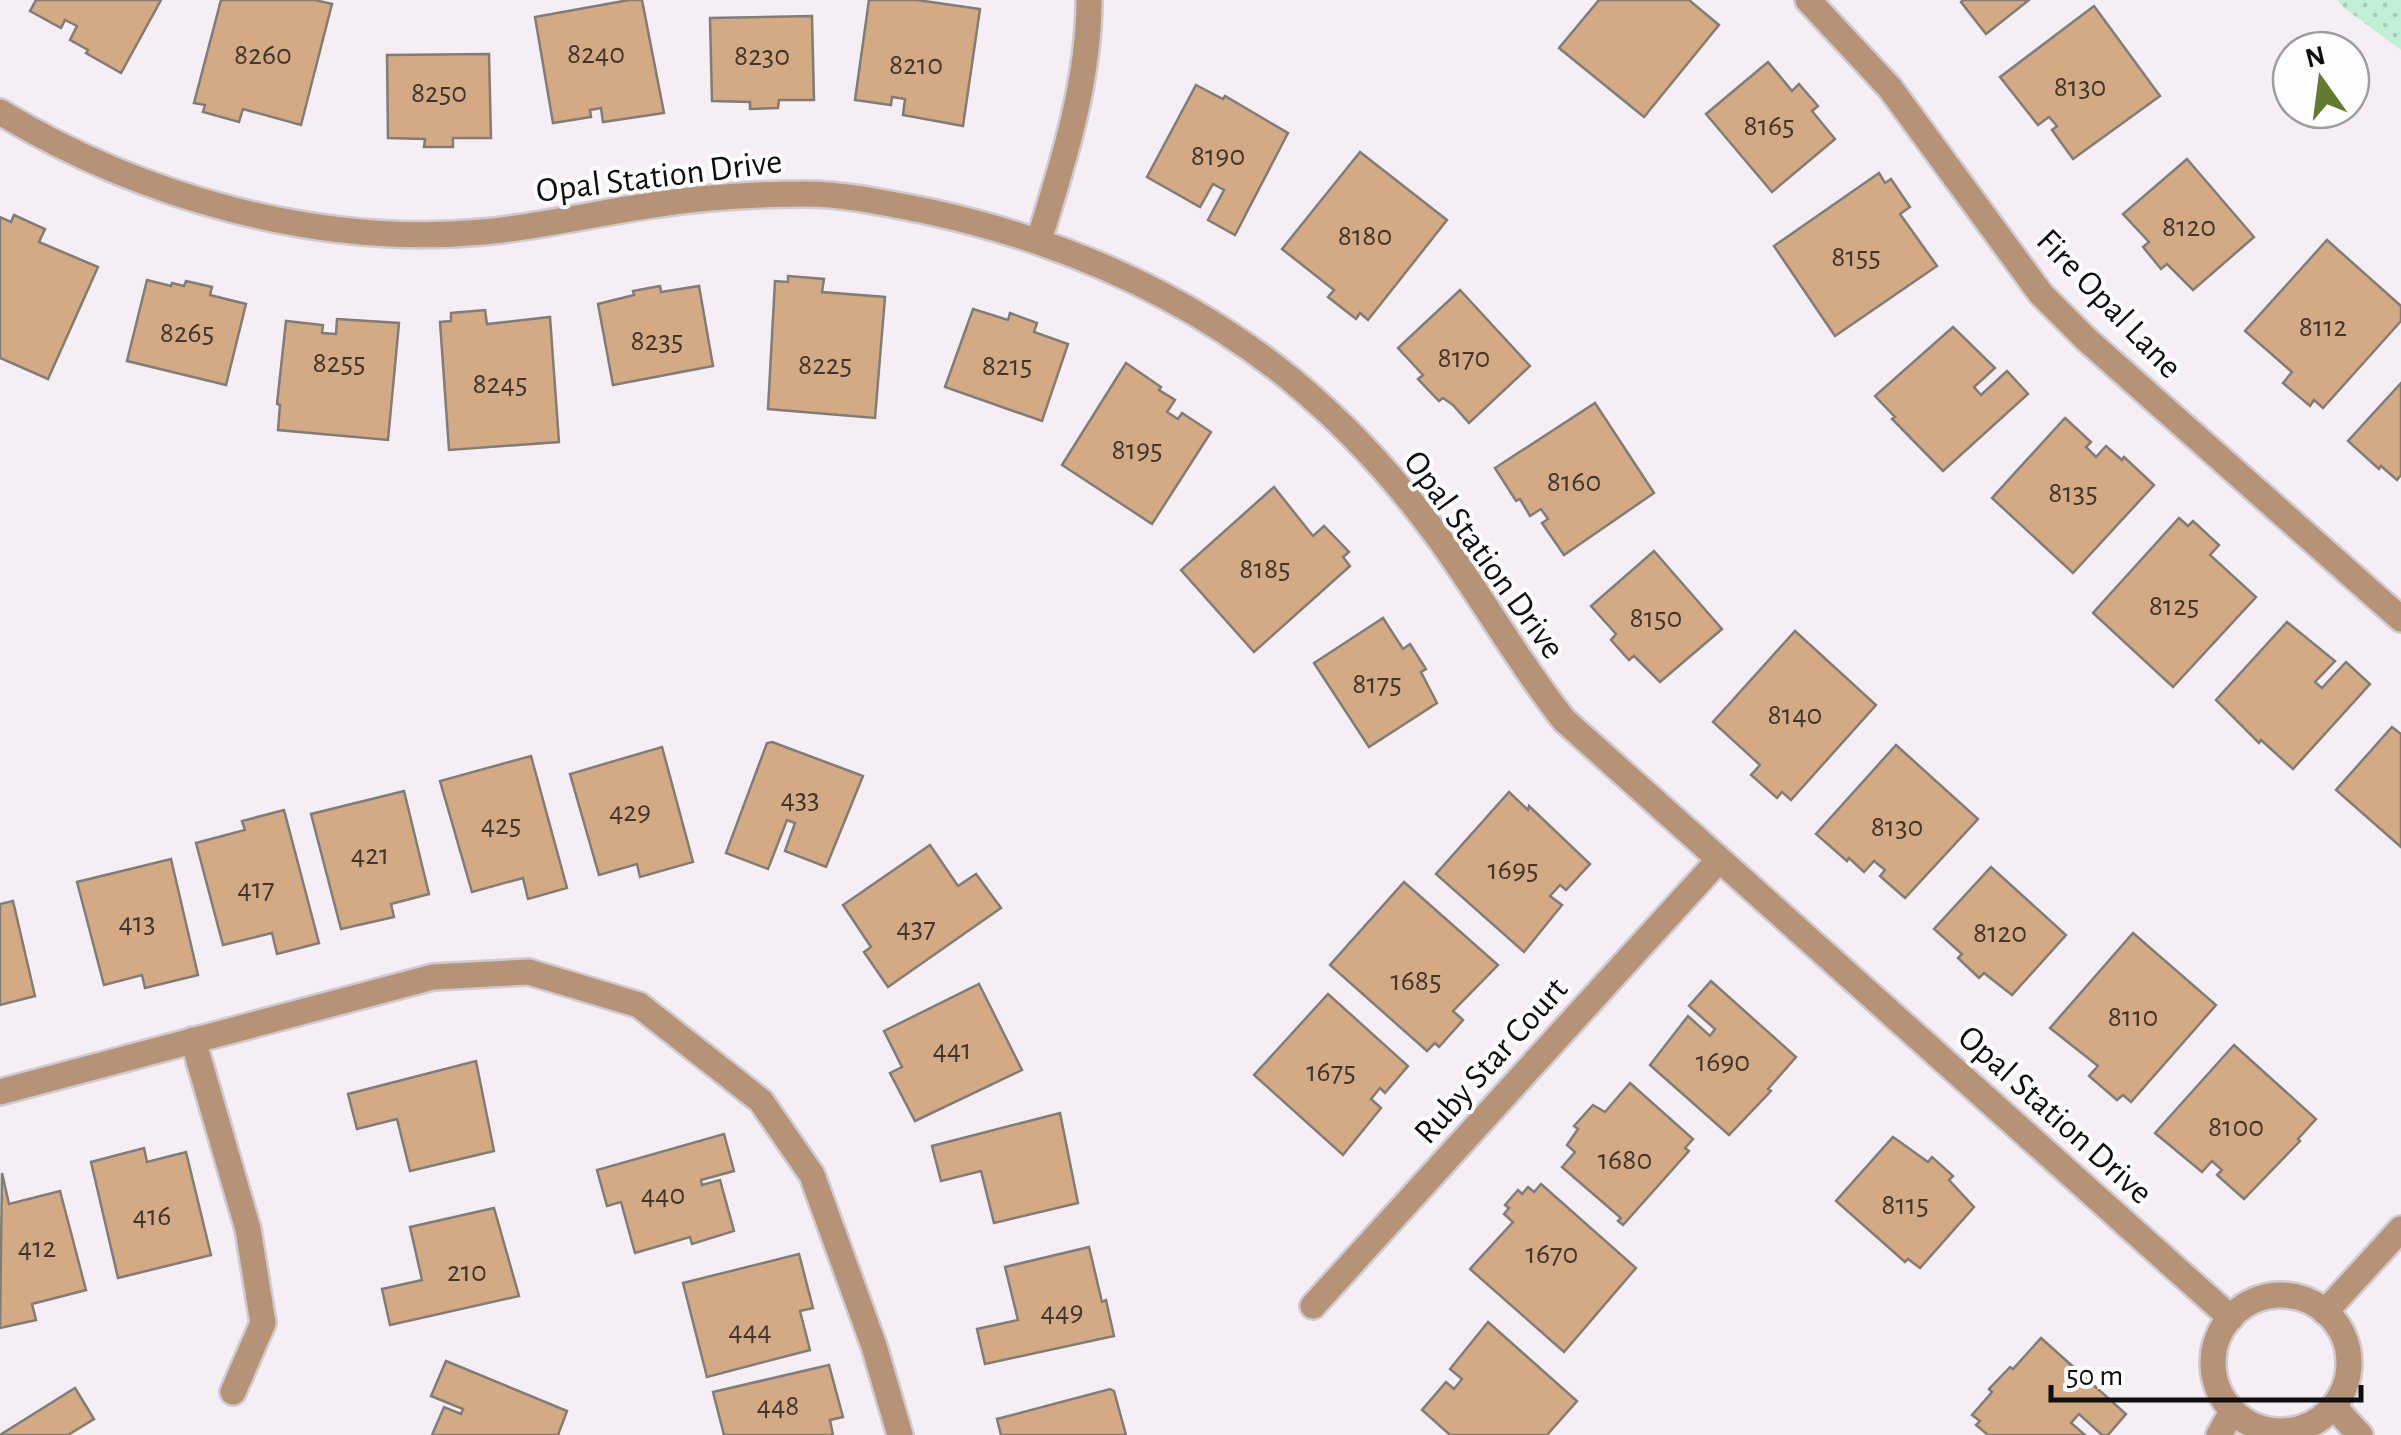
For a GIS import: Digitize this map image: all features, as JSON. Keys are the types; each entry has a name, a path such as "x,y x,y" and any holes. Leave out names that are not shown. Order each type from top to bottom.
{"street":[{"path":"1039,240 1080,91 1089,0"},
{"name":"Fire Opal Lane","path":"1808,0 1890,88 2041,294 2086,339 2401,619"},
{"name":"Opal Station Drive","path":"0,112 134,179 214,204 311,225 415,233 481,232 658,204 811,194 890,204 984,224 1068,250 1142,284 1225,330 1318,404 1400,488 1438,536 1526,672 1564,720 2231,1318"},
{"name":"Ruby Star Court","path":"1314,1306 1718,861"},
{"path":"0,1092 433,977 528,972 639,1005 761,1101 812,1174 874,1346 898,1429"},
{"path":"194,1040 248,1229 263,1323 233,1392"},
{"path":"2325,1312 2401,1229"},
{"path":"2292,1296 2325,1312 2339,1326 2349,1353 2347,1382 2334,1407 2312,1424 2284,1432 2256,1427 2232,1412 2216,1387 2212,1359 2220,1332 2238,1310 2264,1297 2292,1296"},
{"path":"2334,1407 2360,1435"},
{"path":"2219,1435 2232,1412"}],"green space":[{"path":"2337,0 2401,0 2401,50 2344,8"}],"building":[{"path":"36,0 161,0 121,73 70,40 77,26 65,20 61,28 30,11"},
{"path":"221,0 315,0 332,4 301,125 243,109 239,122 203,112 205,105 194,103"},
{"path":"642,0 664,113 603,122 601,108 590,110 591,117 553,123 535,17"},
{"path":"869,0 917,0 980,9 963,126 903,115 905,99 892,97 891,105 855,100"},
{"path":"1599,0 1689,0 1719,25 1644,117 1559,48"},
{"path":"1963,0 2029,0 1986,34"},
{"path":"2094,6 2160,96 2073,159 2052,130 2057,126 2049,117 2038,125 2000,77"},
{"path":"812,16 814,100 779,100 778,108 750,109 750,102 712,101 710,18"},
{"path":"489,54 491,138 453,138 453,147 424,147 425,139 388,138 387,55"},
{"path":"1768,62 1792,91 1799,84 1818,106 1812,111 1835,139 1772,192 1706,114"},
{"path":"1196,85 1223,99 1225,96 1288,133 1235,235 1208,220 1224,190 1213,184 1200,207 1147,177"},
{"path":"1360,152 1447,220 1368,320 1360,313 1356,319 1328,297 1334,290 1282,249"},
{"path":"2187,159 2254,237 2193,290 2167,264 2161,269 2143,247 2149,242 2123,214"},
{"path":"1879,173 1885,183 1891,179 1910,207 1900,214 1937,266 1835,336 1774,246"},
{"path":"14,215 45,229 39,242 98,267 48,379 0,358 0,217 11,222"},
{"path":"2327,240 2401,306 2401,321 2323,408 2314,400 2310,406 2283,383 2292,372 2245,331"},
{"path":"788,276 824,279 822,292 885,297 875,418 768,409 775,281 788,282"},
{"path":"147,280 171,286 184,286 186,281 212,287 210,295 246,304 226,385 127,361"},
{"path":"660,286 661,292 699,286 713,366 613,385 598,304"},
{"path":"1460,290 1530,366 1469,423 1453,405 1443,398 1439,401 1418,379 1423,375 1398,348"},
{"path":"973,309 1008,320 1010,313 1037,323 1034,332 1068,344 1042,421 945,387"},
{"path":"485,310 487,324 550,317 559,442 449,450 440,322 451,321 451,313"},
{"path":"337,319 399,323 388,440 278,430 286,321 323,325 322,333 336,334"},
{"path":"1953,327 1995,368 1974,387 1981,395 2007,371 2028,394 1943,471 1875,396"},
{"path":"1126,363 1175,400 1167,412 1178,419 1182,413 1211,432 1152,524 1062,465"},
{"path":"2401,383 2401,475 2397,480 2348,441"},
{"path":"1595,403 1654,493 1564,555 1542,523 1548,519 1541,509 1530,516 1495,468"},
{"path":"2065,418 2091,442 2086,447 2096,457 2106,446 2154,485 2073,573 1992,498"},
{"path":"1274,487 1313,536 1324,526 1349,552 1343,557 1350,566 1254,652 1181,570"},
{"path":"2179,518 2188,526 2193,521 2219,545 2210,555 2256,597 2173,687 2093,613"},
{"path":"1654,551 1722,629 1660,682 1634,656 1629,660 1611,640 1616,634 1591,606"},
{"path":"1383,618 1403,649 1410,644 1426,669 1421,672 1437,703 1369,747 1314,663"},
{"path":"2287,622 2335,661 2315,682 2322,688 2346,662 2370,684 2293,769 2261,740 2259,743 2216,700"},
{"path":"1795,631 1876,705 1791,800 1782,792 1777,798 1751,775 1760,765 1713,722"},
{"path":"2392,727 2401,734 2401,847 2336,790"},
{"path":"767,743 863,776 826,867 785,851 795,823 787,820 768,869 726,853"},
{"path":"1896,745 1978,819 1905,898 1880,876 1885,870 1874,861 1864,872 1816,834"},
{"path":"662,747 693,862 640,877 637,864 599,875 570,774"},
{"path":"531,756 567,888 528,899 523,878 472,892 440,781"},
{"path":"404,791 429,894 391,904 394,917 341,929 311,814"},
{"path":"1509,792 1590,864 1566,890 1560,885 1550,896 1562,905 1524,952 1436,874"},
{"path":"284,810 319,943 277,954 272,933 223,945 196,843 245,830 242,821"},
{"path":"930,845 958,886 976,874 1001,908 888,987 864,952 871,947 843,905"},
{"path":"171,859 198,975 145,988 142,975 104,985 77,882"},
{"path":"1991,867 2066,935 2012,995 1984,973 1979,978 1958,958 1962,954 1934,929"},
{"path":"1404,882 1498,965 1453,1011 1463,1020 1439,1047 1435,1043 1427,1051 1330,965"},
{"path":"13,901 35,996 0,1005 0,904"},
{"path":"2133,933 2216,1005 2131,1102 2123,1095 2117,1100 2089,1076 2098,1066 2050,1028"},
{"path":"1711,981 1796,1057 1768,1089 1771,1091 1729,1135 1650,1065 1688,1016 1710,1036 1715,1029 1689,1006"},
{"path":"979,984 1022,1070 915,1121 890,1073 902,1067 884,1031"},
{"path":"1328,994 1408,1066 1385,1093 1380,1088 1371,1099 1381,1108 1343,1155 1254,1075"},
{"path":"2234,1045 2316,1119 2244,1199 2217,1175 2222,1170 2212,1161 2202,1172 2155,1133"},
{"path":"476,1061 494,1151 410,1171 397,1119 357,1129 348,1094"},
{"path":"1630,1083 1693,1139 1685,1148 1689,1151 1623,1225 1618,1221 1621,1218 1562,1167 1575,1152 1567,1145 1578,1129 1574,1126 1593,1105 1605,1112"},
{"path":"1060,1113 1078,1203 994,1223 981,1171 941,1181 932,1146"},
{"path":"724,1134 734,1171 701,1180 702,1185 720,1180 734,1231 692,1244 690,1237 635,1253 621,1202 607,1206 597,1170"},
{"path":"1893,1137 1928,1162 1932,1157 1953,1176 1949,1180 1974,1207 1920,1268 1908,1259 1905,1262 1836,1201"},
{"path":"144,1148 147,1162 186,1152 211,1255 118,1278 91,1162"},
{"path":"2,1173 9,1204 60,1191 86,1290 32,1304 36,1320 0,1328"},
{"path":"1541,1184 1636,1268 1564,1352 1470,1269 1513,1222 1504,1214 1509,1208 1505,1205 1518,1190 1522,1194 1528,1187 1534,1192"},
{"path":"494,1208 519,1296 390,1325 382,1289 422,1280 410,1227"},
{"path":"1089,1247 1114,1336 985,1364 977,1329 1018,1320 1005,1267"},
{"path":"799,1254 813,1308 800,1311 810,1350 707,1377 683,1283"},
{"path":"1488,1322 1577,1401 1547,1435 1450,1435 1422,1410 1446,1382 1454,1389 1462,1379 1450,1369"},
{"path":"2041,1338 2126,1414 2108,1435 2102,1435 2079,1414 2071,1423 2085,1435 1988,1435 1976,1425 1980,1421 1972,1415 1992,1392 1989,1389"},
{"path":"446,1361 567,1411 558,1435 432,1435 444,1407 461,1414 463,1409 431,1396"},
{"path":"829,1365 843,1417 830,1420 833,1435 724,1435 713,1392"},
{"path":"75,1388 94,1419 68,1435 0,1435"},
{"path":"1114,1391 1126,1435 1001,1435 997,1419"}]}
